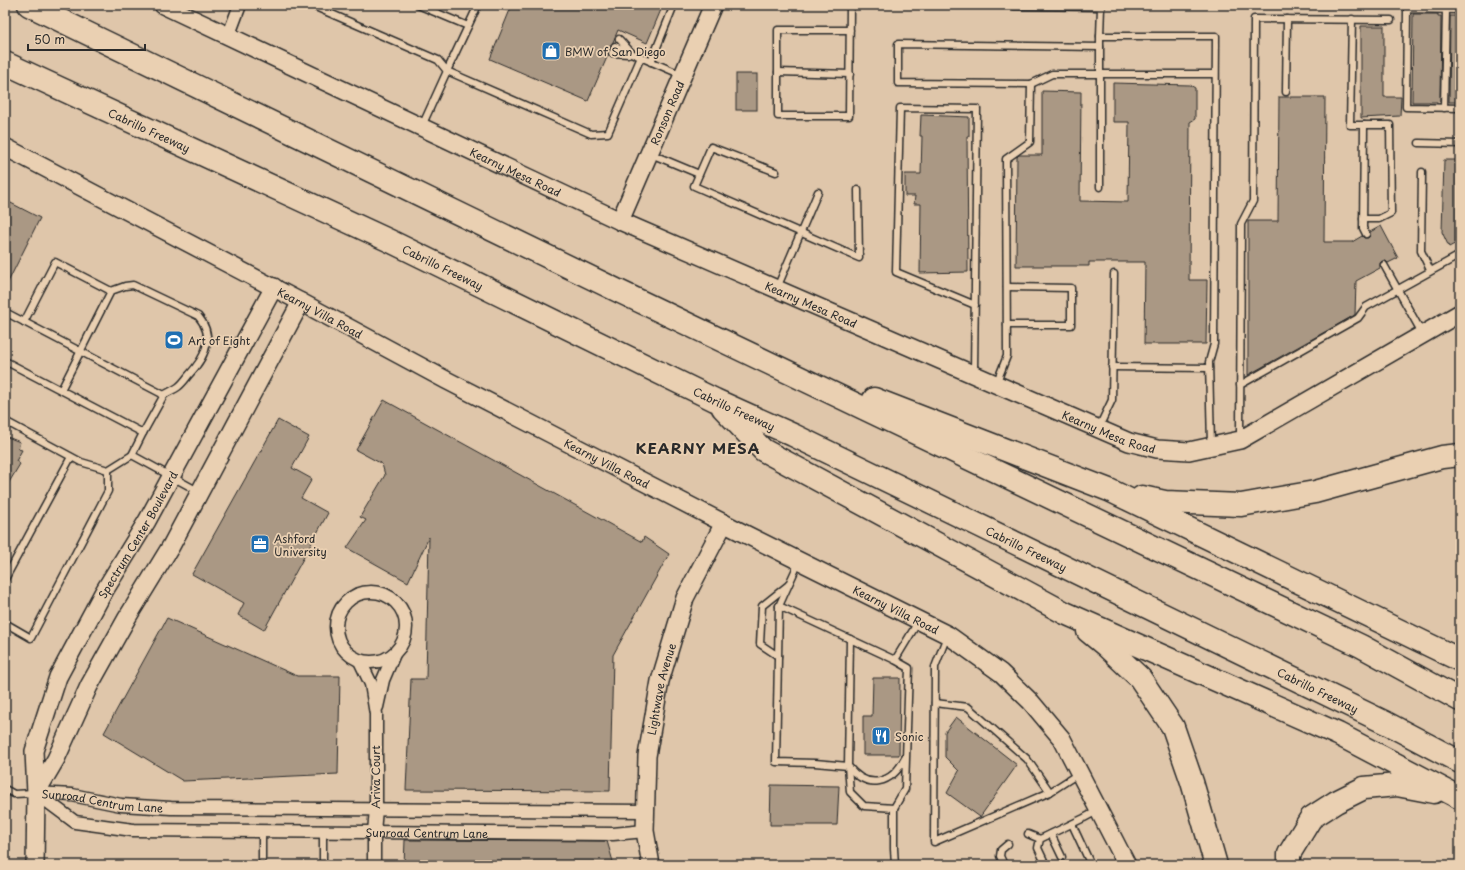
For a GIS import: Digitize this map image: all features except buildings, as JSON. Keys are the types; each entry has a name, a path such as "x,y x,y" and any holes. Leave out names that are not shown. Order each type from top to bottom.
{"highway":[{"path":"29,5 295,136 710,336 1362,646 1460,700"},
{"name":"Cabrillo Freeway","path":"5,63 390,241 715,400 793,435 1379,719 1460,762"},
{"path":"710,336 1109,490 1460,660"},
{"path":"715,400 763,450 1065,613 1338,734 1459,797"},
{"path":"1109,490 1165,502 1241,505 1316,492 1442,457 1460,455"},
{"path":"1065,613 1105,645 1140,678 1173,727 1192,782 1216,865"},
{"path":"1289,865 1289,854 1311,818 1336,802 1364,788 1397,786 1459,797"}],"street":[{"name":"Kearny Mesa Road","path":"163,5 620,221 1129,442 1157,449 1188,451 1240,440 1460,313"},
{"path":"228,37 240,5"},
{"name":"Ronson Road","path":"620,221 713,5"},
{"name":"Kearny Villa Road","path":"5,148 274,287 446,380 724,523 948,635 1001,673 1031,702 1062,739 1127,865"},
{"name":"Spectrum Center Boulevard","path":"35,865 36,793 34,751 58,677 103,593 147,521 274,287"},
{"name":"Spectrum Center Boulevard","path":"36,793 56,759 93,679 127,618 171,546 301,302"},
{"name":"Lightwave Avenue","path":"651,865 646,831 645,811 647,756 660,681 686,598 724,523"},
{"name":"Ariva Court","path":"374,865 376,809 376,714 371,684 360,661 346,652 339,642 335,631 336,619 341,607 349,598 360,593 372,591 384,594 394,600 402,609 406,621 406,633 402,644 394,654 383,680 376,714"},
{"path":"360,661 372,663 384,660 394,654"},
{"name":"Sunroad Centrum Lane","path":"36,793 72,795 121,805 171,808 645,811"},
{"name":"Sunroad Centrum Lane","path":"36,793 75,822 133,830 613,834 646,831"}],"lane":[{"path":"311,5 438,60 447,70 591,134 608,133 641,57"},
{"path":"418,5 468,26"},
{"path":"421,128 478,5"},
{"path":"651,62 674,5"},
{"path":"850,5 850,30 850,74 849,116 778,116 778,30 850,30"},
{"path":"982,5 988,5"},
{"path":"1014,6 1101,7 1100,187"},
{"path":"1460,10 1407,9 1406,107 1460,108"},
{"path":"1444,108 1446,10"},
{"path":"1240,440 1241,224 1253,201 1254,19 1391,20"},
{"path":"1286,92 1287,19"},
{"path":"1352,19 1350,125 1390,125 1391,213 1379,218 1363,219"},
{"path":"1100,36 1216,36 1214,344 1209,362 1212,446"},
{"path":"619,38 633,54"},
{"path":"1100,47 898,44 898,83 1031,84 1052,74 1215,74"},
{"path":"615,46 682,75"},
{"path":"612,53 633,54"},
{"path":"778,72 850,74"},
{"path":"996,384 1007,356 1006,159 1030,142 1031,84"},
{"path":"974,374 975,305 977,109 900,108 896,272 975,305"},
{"path":"1364,125 1363,228 1366,234"},
{"path":"1419,143 1460,144"},
{"path":"776,172 711,147 694,186 860,258 858,190"},
{"path":"650,153 699,174"},
{"path":"1422,172 1421,251 1430,270"},
{"path":"777,289 818,192"},
{"path":"1240,385 1358,318 1366,307 1430,270 1460,255"},
{"path":"24,322 55,262 111,291"},
{"path":"1384,266 1423,335"},
{"path":"1098,428 1112,400 1114,274"},
{"path":"5,421 81,462 108,470 132,455 164,395 178,387 198,366 206,349 208,340 204,323 198,316 133,285 111,291 61,390"},
{"path":"1007,287 1071,288 1071,325 1007,325"},
{"path":"5,312 164,395"},
{"path":"5,361 143,433"},
{"path":"1112,366 1209,368"},
{"path":"132,455 200,492"},
{"path":"5,579 71,457"},
{"path":"5,623 31,638 108,491 108,470"},
{"path":"799,561 779,606 776,762 848,766 854,774 862,779 881,781 890,777 897,771 906,757"},
{"path":"778,656 760,644 762,606 788,585"},
{"path":"779,606 909,668 905,788 894,808 895,865"},
{"path":"895,660 919,621"},
{"path":"948,635 935,667 934,842 1050,792 1080,774"},
{"path":"850,639 848,766 850,792 864,806 894,808"},
{"path":"935,703 968,707 1027,759 1050,792"},
{"path":"5,789 14,794 36,793"},
{"path":"1028,834 1040,839 1098,810"},
{"path":"1072,824 1091,865"},
{"path":"262,832 262,859"},
{"path":"323,832 323,860"},
{"path":"1050,834 1062,857"},
{"path":"1040,839 1038,848 1046,865"},
{"path":"1004,865 1000,856 1001,850 1008,844"}],"place":[{"name":"BMW of San Diego","path":"551,51"},
{"name":"Art of Eight","path":"174,340"},
{"name":"Ashford University","path":"260,544"},
{"name":"Sonic","path":"881,736"}],"district":[{"name":"KEARNY MESA","path":"698,447"}]}
